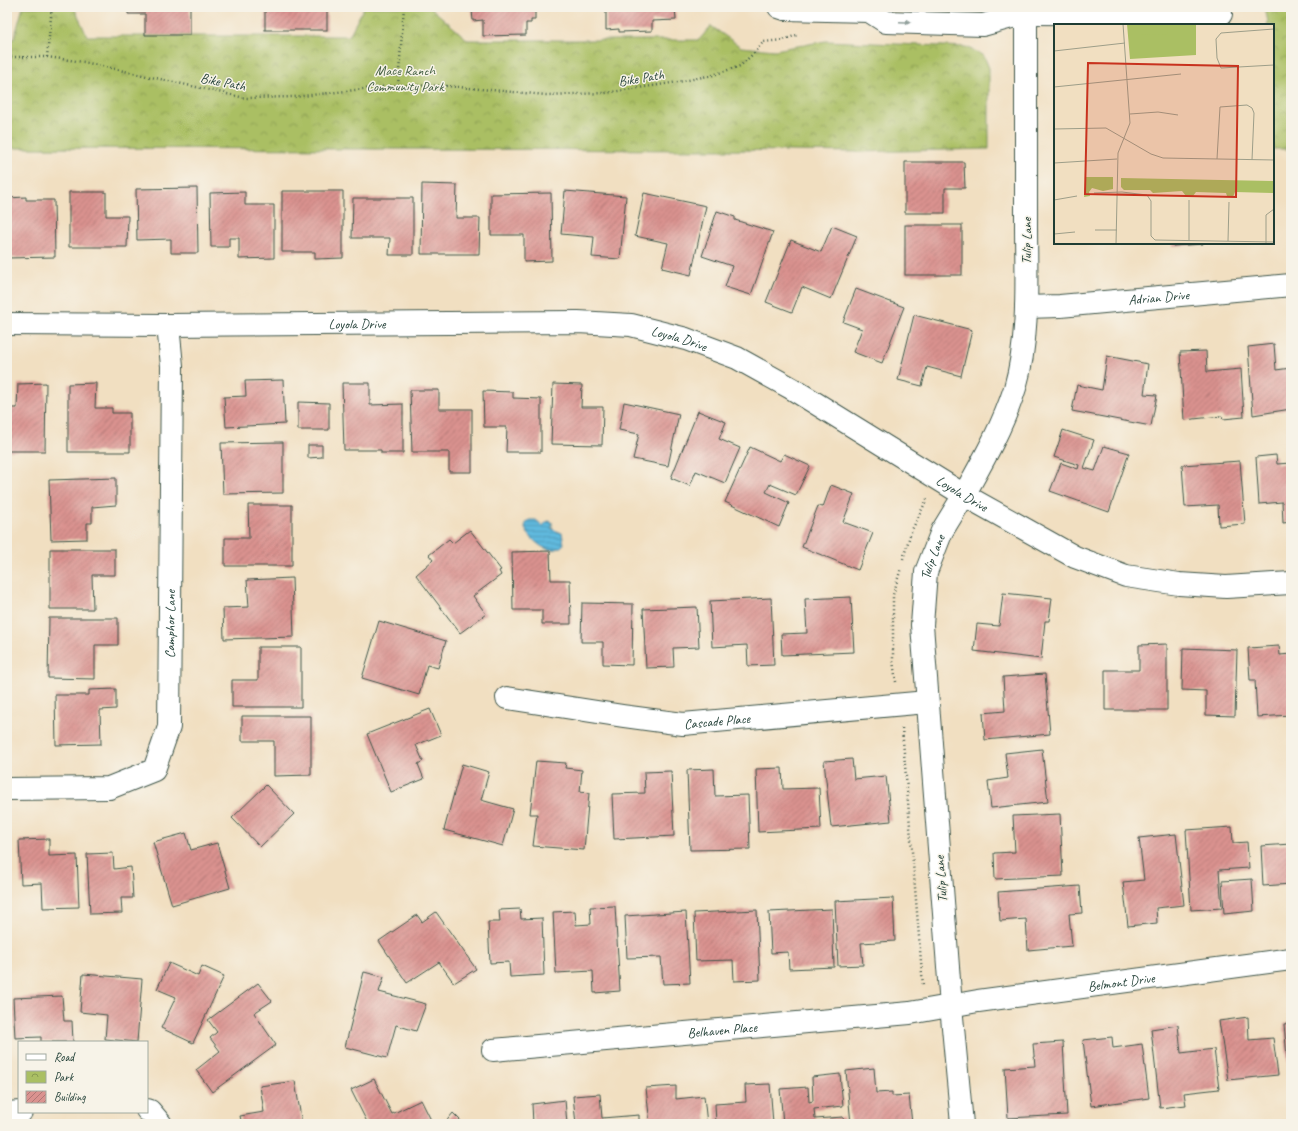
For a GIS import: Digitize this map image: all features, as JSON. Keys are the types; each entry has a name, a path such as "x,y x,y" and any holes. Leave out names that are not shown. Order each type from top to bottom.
{"street":[{"path":"779,7 785,9 872,9 886,22 983,25 1020,9 1222,14"},
{"name":"Tulip Lane","path":"962,1124 951,1006 922,625 926,572 942,531 986,455 1009,405 1021,361 1026,308 1020,9"},
{"name":"Adrian Drive","path":"1026,308 1291,284"},
{"name":"Loyola Drive","path":"7,324 168,325 578,322 631,325 686,339 737,358 791,388 964,495 1075,557 1126,576 1179,584 1226,587 1291,583"},
{"name":"Camphor Lane","path":"7,789 109,788 154,770 169,727 172,366 168,325"},
{"name":"Cascade Place","path":"508,698 683,724 927,702"},
{"name":"Belmont Drive","path":"951,1006 1291,959"},
{"name":"Belhaven Place","path":"493,1050 910,1013 951,1006"},
{"path":"148,1110 161,1124"},
{"path":"7,1113 18,1112"}],"path":[{"path":"47,57 52,7"},
{"path":"398,85 404,7"},
{"name":"Bike Path","path":"7,57 47,57 84,62 245,98 294,97 398,85 447,86 546,96 605,93 713,75 740,66 753,54 762,42 783,40 804,33"}],"green space":[{"name":"Mace Ranch Community Park","path":"23,7 74,7 87,36 349,36 364,7 430,7 468,40 699,40 711,26 741,47 775,50 826,41 966,47 984,56 989,68 989,149 858,152 725,150 7,148 7,39 14,39"},
{"path":"1265,7 1291,7 1290,149 1274,149 1274,24 1267,24"}],"water":[{"path":"529,520 536,520 543,526 546,522 552,522 552,529 562,533 564,544 560,548 551,550 542,547 534,540 525,528 525,525"}],"building":[{"path":"128,7 190,7 190,35 145,35 145,14 128,14"},
{"path":"265,7 327,7 327,30 265,30"},
{"path":"468,7 535,7 535,20 531,20 531,23 526,23 526,35 483,36 483,20 473,21 472,10 468,10"},
{"path":"606,7 675,7 676,20 652,21 652,31 619,32 619,29 606,30"},
{"path":"905,162 964,162 965,188 945,188 945,213 905,213"},
{"path":"422,184 457,185 456,218 480,218 479,254 421,254"},
{"path":"197,188 198,253 171,253 171,239 137,240 136,189"},
{"path":"282,191 343,191 343,258 315,259 315,252 282,252"},
{"path":"565,191 626,196 620,259 592,257 594,237 561,234"},
{"path":"69,192 106,192 106,216 128,216 127,247 69,247"},
{"path":"245,192 245,205 274,205 274,258 239,259 239,238 229,238 229,247 211,247 210,193"},
{"path":"551,193 552,261 524,262 524,235 491,235 491,194"},
{"path":"644,193 706,206 691,275 662,268 668,243 635,236"},
{"path":"26,197 26,200 54,200 55,257 7,258 7,198"},
{"path":"353,198 413,198 413,255 389,255 390,238 352,238"},
{"path":"717,211 735,217 735,220 773,232 751,295 725,287 732,266 702,256"},
{"path":"905,225 962,225 962,275 905,275"},
{"path":"832,226 857,236 831,299 802,287 792,312 766,302 791,240 821,252"},
{"path":"1173,244 1203,244 1173,246"},
{"path":"856,289 904,307 882,363 853,352 862,329 843,322"},
{"path":"914,315 972,330 961,376 927,367 922,386 898,380"},
{"path":"1274,344 1276,370 1291,368 1291,409 1253,415 1248,347"},
{"path":"1206,351 1207,372 1241,369 1244,417 1223,419 1222,416 1184,420 1180,352"},
{"path":"1107,356 1148,364 1144,394 1157,395 1151,426 1072,411 1077,385 1102,390"},
{"path":"283,380 285,424 226,427 224,397 246,396 245,381"},
{"path":"46,383 45,451 7,451 7,408 17,408 18,384"},
{"path":"96,383 95,408 112,408 112,413 130,413 130,452 68,452 68,384"},
{"path":"342,383 370,383 370,405 403,404 403,453 381,453 381,450 344,450"},
{"path":"553,384 582,385 581,407 603,407 602,445 551,444"},
{"path":"410,390 439,390 439,409 472,409 472,472 449,472 449,452 412,452"},
{"path":"483,391 513,392 513,398 541,399 541,452 506,452 507,427 484,427"},
{"path":"298,402 329,403 329,430 298,430"},
{"path":"624,402 679,414 668,466 633,459 639,434 619,430"},
{"path":"698,411 726,422 719,439 740,448 725,483 696,471 690,486 671,478"},
{"path":"1063,430 1094,440 1084,468 1095,471 1104,446 1129,453 1109,512 1050,491 1061,463 1078,469 1079,465 1054,457"},
{"path":"283,442 283,493 223,494 221,443"},
{"path":"308,445 322,445 322,457 308,458"},
{"path":"750,447 780,461 784,454 810,466 796,495 770,484 766,492 789,503 779,527 725,502"},
{"path":"1276,455 1277,464 1291,463 1291,522 1283,523 1282,502 1259,504 1256,457"},
{"path":"1240,461 1245,524 1219,526 1218,505 1185,507 1182,465"},
{"path":"116,478 116,505 92,507 92,523 87,523 87,539 51,540 49,480"},
{"path":"831,485 854,494 843,522 873,533 858,570 802,547 818,506 823,507"},
{"path":"248,505 292,505 292,566 225,566 225,538 249,538"},
{"path":"470,530 501,570 499,571 501,575 473,596 486,614 460,633 416,575 433,560 429,555 449,539 453,543"},
{"path":"50,549 115,549 115,575 92,575 93,609 50,609"},
{"path":"550,551 551,580 570,580 571,624 542,624 542,610 513,610 512,552"},
{"path":"292,578 294,637 224,639 223,608 249,607 247,580"},
{"path":"1003,593 1052,598 1049,621 1045,621 1041,659 974,651 977,624 999,626"},
{"path":"851,597 854,652 782,655 781,634 807,633 805,599"},
{"path":"771,598 774,665 748,666 747,645 712,647 710,601"},
{"path":"582,603 633,604 632,665 603,664 603,642 581,642"},
{"path":"697,607 699,647 673,648 674,667 646,668 643,609"},
{"path":"49,618 118,618 118,645 95,645 95,679 48,678"},
{"path":"379,621 446,641 438,668 427,665 419,695 362,678"},
{"path":"1167,644 1167,710 1105,710 1105,670 1139,670 1139,645"},
{"path":"1279,646 1280,655 1291,654 1291,715 1257,717 1255,680 1250,680 1248,648"},
{"path":"258,647 301,647 301,707 232,707 232,680 258,680"},
{"path":"1183,648 1237,650 1235,716 1206,715 1206,691 1182,690"},
{"path":"1045,674 1050,734 985,740 983,713 1005,711 1003,677"},
{"path":"116,689 116,709 100,710 101,744 56,745 55,695 89,695 89,690"},
{"path":"430,709 441,735 416,745 423,761 418,764 424,779 391,792 367,734"},
{"path":"242,716 311,716 311,775 274,776 274,741 242,741"},
{"path":"1042,749 1048,802 991,808 988,781 1008,778 1005,753"},
{"path":"852,759 854,779 886,776 891,821 831,827 824,761"},
{"path":"536,761 566,763 565,768 582,770 580,792 589,793 584,850 533,846 537,814 530,814"},
{"path":"462,764 489,772 481,800 513,809 503,846 444,830"},
{"path":"782,768 783,789 819,788 821,829 758,832 756,769"},
{"path":"714,769 715,796 748,795 750,849 690,850 687,770"},
{"path":"671,771 674,836 614,839 612,794 645,793 644,772"},
{"path":"266,785 294,814 260,847 232,818"},
{"path":"1060,814 1063,876 995,879 994,853 1015,852 1013,816"},
{"path":"1232,827 1233,843 1247,842 1249,868 1219,870 1222,908 1191,910 1186,830"},
{"path":"186,833 191,850 217,843 230,888 172,905 153,842"},
{"path":"1176,834 1184,905 1156,908 1157,923 1128,926 1123,882 1144,880 1139,838"},
{"path":"49,839 49,856 77,855 79,907 43,908 42,883 21,884 19,840"},
{"path":"1291,844 1291,884 1263,886 1261,846"},
{"path":"113,853 114,869 131,867 133,898 121,898 122,913 90,914 87,854"},
{"path":"1252,879 1254,911 1224,914 1222,881"},
{"path":"1080,886 1082,913 1069,914 1072,946 1028,950 1026,919 1000,921 998,892"},
{"path":"893,898 895,941 861,943 863,965 838,966 835,901"},
{"path":"615,906 620,991 594,993 593,971 556,973 553,912 575,911 576,925 591,924 590,907"},
{"path":"520,909 521,919 542,918 544,975 510,977 509,962 490,963 488,922 500,922 499,910"},
{"path":"832,909 834,967 789,969 788,952 771,953 769,912"},
{"path":"757,910 760,980 734,981 733,960 696,961 694,913"},
{"path":"436,912 476,969 454,983 439,962 407,983 379,941 417,915 422,922"},
{"path":"686,912 690,983 663,984 661,957 627,958 625,916"},
{"path":"169,963 198,976 202,966 224,976 193,1043 161,1028 176,997 157,989"},
{"path":"364,972 384,977 379,992 426,1004 416,1031 396,1025 387,1058 345,1047"},
{"path":"83,974 142,979 137,1041 105,1039 107,1015 80,1012"},
{"path":"258,983 272,1001 254,1013 276,1045 212,1092 196,1070 220,1051 210,1038 217,1032 208,1020"},
{"path":"62,996 64,1021 72,1021 73,1041 41,1041 41,1037 15,1038 13,998"},
{"path":"1248,1017 1249,1040 1273,1038 1278,1075 1228,1080 1219,1021"},
{"path":"1291,1023 1291,1079 1289,1079 1284,1024"},
{"path":"1178,1025 1181,1053 1214,1049 1219,1089 1184,1093 1186,1105 1160,1108 1151,1029"},
{"path":"1112,1037 1113,1048 1142,1044 1149,1098 1091,1106 1083,1040"},
{"path":"1063,1042 1067,1115 1008,1118 1005,1068 1035,1066 1033,1044"},
{"path":"874,1068 876,1093 892,1092 892,1096 909,1095 912,1124 851,1124 846,1071"},
{"path":"840,1074 843,1106 814,1109 815,1119 843,1117 844,1124 783,1124 780,1089 808,1087 809,1102 813,1101 812,1077"},
{"path":"374,1079 392,1114 421,1100 433,1124 368,1124 351,1090"},
{"path":"295,1081 302,1124 242,1124 240,1116 264,1112 260,1086"},
{"path":"770,1084 773,1124 716,1124 715,1104 746,1102 745,1085"},
{"path":"676,1086 676,1099 704,1096 707,1124 650,1124 646,1088"},
{"path":"600,1094 602,1118 639,1115 639,1124 576,1124 573,1096"},
{"path":"565,1100 567,1124 533,1124 532,1104"},
{"path":"453,1113 464,1124 444,1124"}]}
